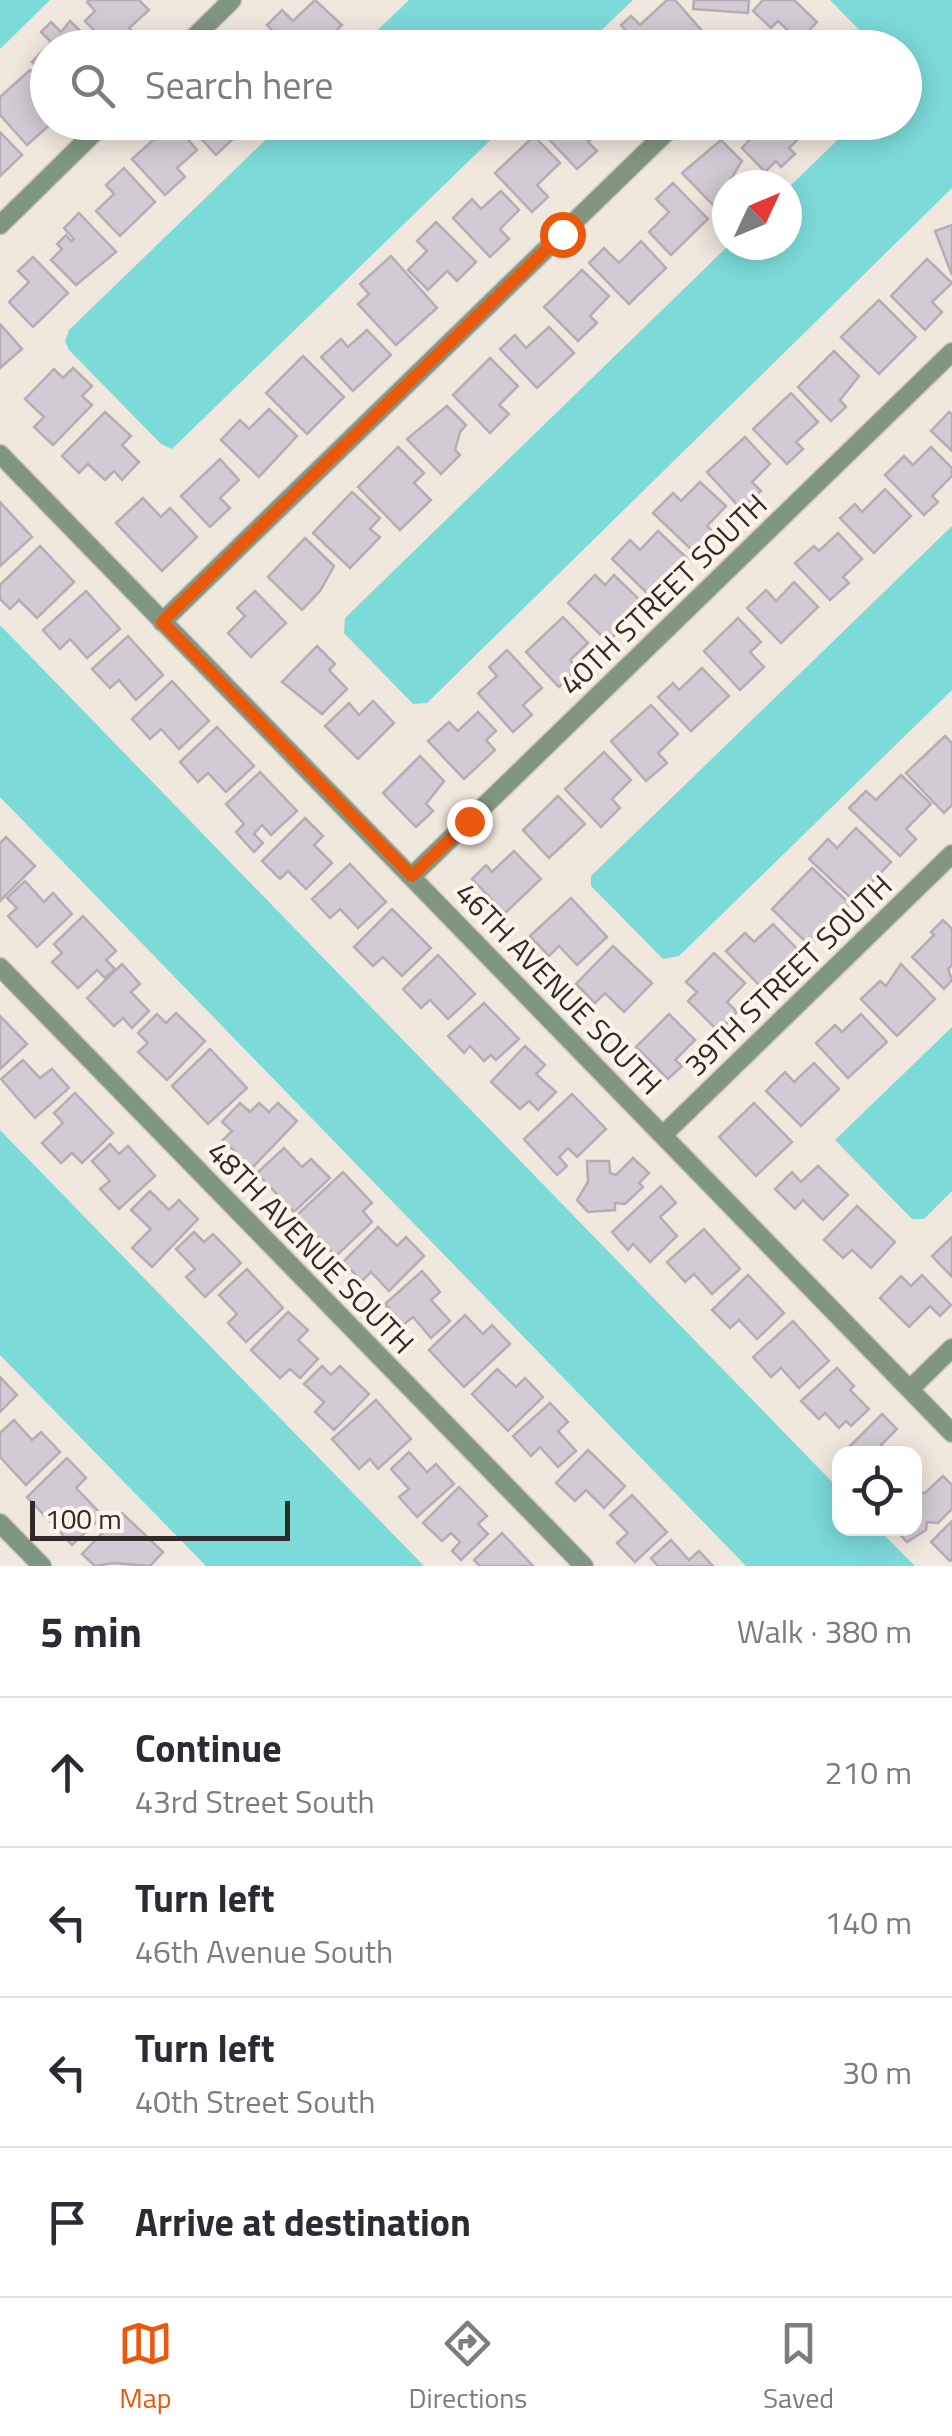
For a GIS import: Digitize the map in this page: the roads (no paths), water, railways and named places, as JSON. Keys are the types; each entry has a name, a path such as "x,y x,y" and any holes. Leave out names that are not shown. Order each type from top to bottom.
{"street":[{"path":"201,30 232,0"},
{"path":"0,224 86,140"},
{"path":"162,622 657,140"},
{"name":"40TH STREET SOUTH","path":"412,876 952,352"},
{"name":"46TH AVENUE SOUTH","path":"0,454 952,1432"},
{"name":"39TH STREET SOUTH","path":"663,1135 952,854"},
{"name":"48TH AVENUE SOUTH","path":"0,967 584,1566"},
{"path":"910,1390 952,1348"},
{"path":"0,1523 42,1566"}],"water":[{"path":"0,0 50,0 0,49"},
{"path":"409,0 633,0 602,30 378,30"},
{"path":"830,0 952,0 952,188 427,703 413,704 344,633 345,618 714,260 802,260 802,174 837,140 922,140 922,30 859,30"},
{"path":"265,140 490,140 172,449 161,444 69,350 65,341 69,330"},
{"path":"952,526 952,690 679,956 663,959 591,886 591,876"},
{"path":"0,625 832,1482 832,1536 885,1536 915,1566 746,1566 0,797"},
{"path":"952,1027 952,1191 924,1219 912,1219 835,1140"},
{"path":"0,1130 424,1566 206,1566 0,1355"}]}
